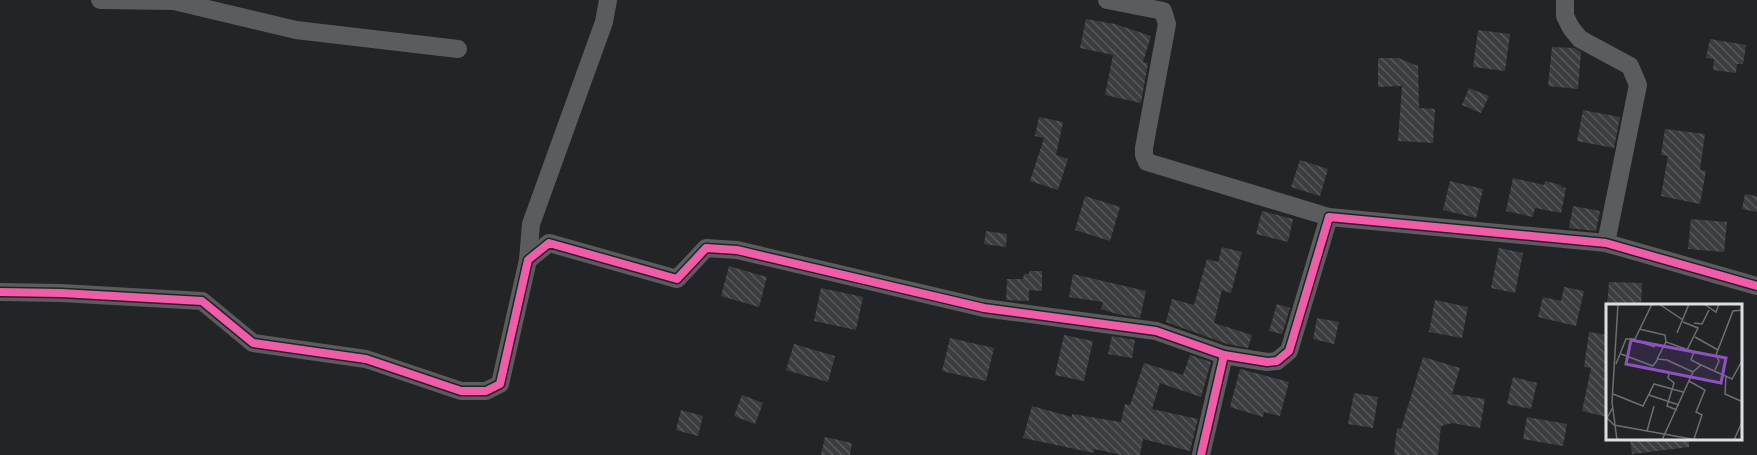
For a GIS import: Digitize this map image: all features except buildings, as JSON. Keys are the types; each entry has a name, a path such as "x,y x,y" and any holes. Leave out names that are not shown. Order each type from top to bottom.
{"street":[{"path":"100,0 174,1 296,30 458,49"},
{"path":"0,292 202,301 253,343 366,359 460,391 486,391 500,384 528,260 531,224 604,22 608,0"},
{"path":"1107,0 1163,11 1167,17 1144,148 1147,162 1329,217 1606,243 1757,285"},
{"path":"1565,0 1565,16 1580,39 1630,66 1638,85 1606,243"},
{"path":"528,260 549,243 677,279 706,248 737,250 984,308 1156,331 1224,355 1277,362 1289,351 1329,217"},
{"path":"1201,455 1224,355"}],"cycle path":[{"path":"1201,455 1224,355 1267,362 1277,361 1289,351 1329,217 1606,243 1757,286"},
{"path":"0,292 202,301 253,343 366,359 461,391 486,391 500,384 528,260 549,243 677,279 706,248 737,250 984,308 1156,331 1224,355"}]}
